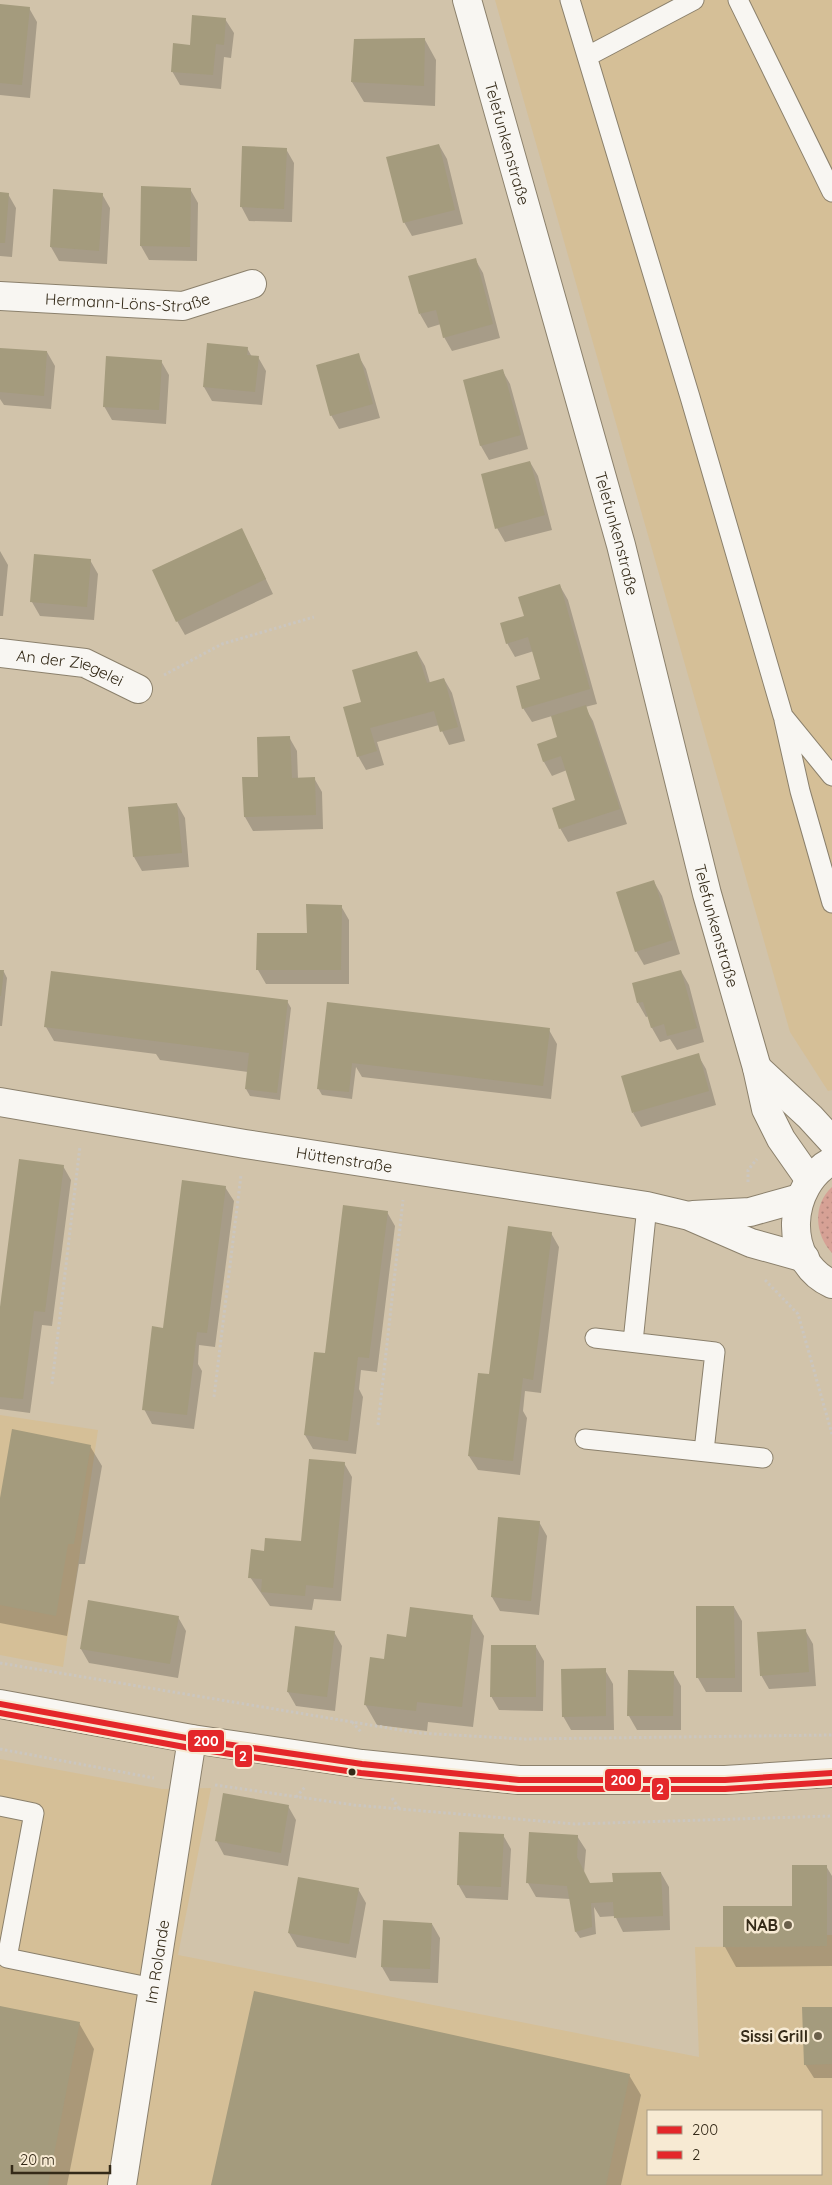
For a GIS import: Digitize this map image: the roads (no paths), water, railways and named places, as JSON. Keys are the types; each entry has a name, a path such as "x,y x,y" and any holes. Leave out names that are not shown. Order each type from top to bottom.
{"street":[{"name":"Telefunkenstraße","path":"466,0 621,545 707,894 758,1068 766,1109 804,1189"},
{"name":"Hermann-Löns-Straße","path":"0,296 183,306 252,284"},
{"name":"An der Ziegelei","path":"0,654 85,663 138,689"},
{"path":"758,1068 810,1117 832,1141"},
{"name":"Hüttenstraße","path":"0,1102 245,1144 647,1206 689,1216"},
{"path":"689,1216 750,1212 804,1189 832,1161"},
{"path":"804,1189 796,1225 797,1238 805,1258 831,1287"},
{"path":"689,1216 751,1243 805,1258"},
{"path":"0,1704 192,1739 362,1764 519,1780 725,1780 832,1773"},
{"name":"Im Rolande","path":"122,2185 192,1739"}],"lane":[{"path":"570,0 783,716 800,791 832,903"},
{"path":"588,56 694,0"},
{"path":"738,0 832,192"},
{"path":"783,716 832,776"},
{"path":"633,1342 647,1206"},
{"path":"595,1338 715,1352 704,1451"},
{"path":"585,1439 763,1458"},
{"path":"0,1806 34,1813 4,1957 153,1988"}],"place":[{"name":"NAB","path":"788,1925"},
{"name":"Sissi Grill","path":"818,2036"}]}
